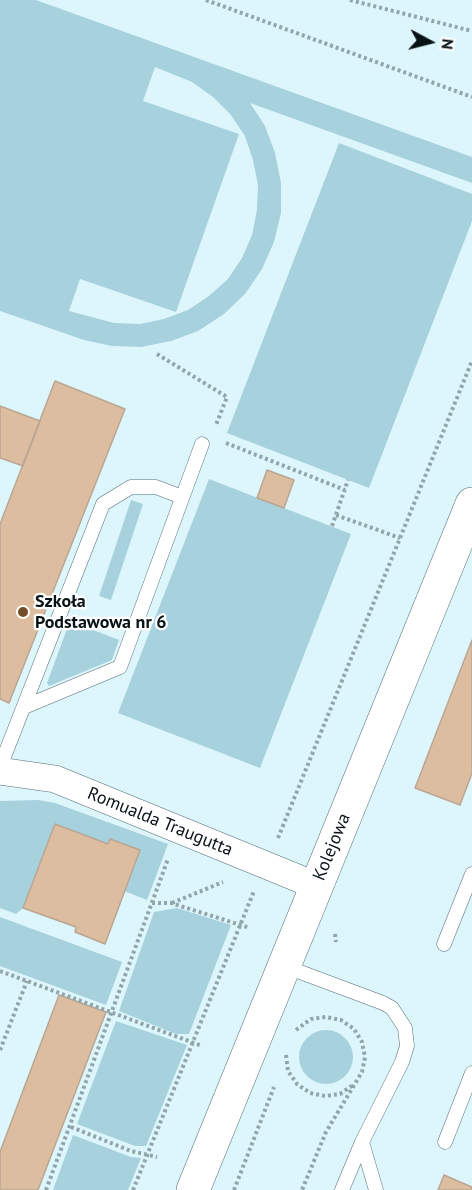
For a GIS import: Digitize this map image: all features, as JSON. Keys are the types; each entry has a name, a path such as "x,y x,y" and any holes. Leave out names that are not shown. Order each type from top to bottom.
{"street":[{"name":"Kolejowa","path":"193,1190 472,504"},
{"name":"Romualda Traugutta","path":"0,769 55,779 316,886"}],"lane":[{"path":"24,707 120,667 202,444"},
{"path":"0,769 103,504 132,487 156,487 182,497"},
{"path":"444,944 472,874"},
{"path":"284,966 383,1003 392,1008 405,1028 406,1046 402,1062 362,1142 342,1190"},
{"path":"445,1142 472,1073"},
{"path":"362,1142 376,1190"}],"path":[{"path":"206,0 472,97"},
{"path":"350,0 472,31"},
{"path":"157,354 227,397 215,427"},
{"path":"133,1190 472,361"},
{"path":"222,442 345,490"},
{"path":"332,526 348,480"},
{"path":"336,514 400,538"},
{"path":"46,1190 171,852"},
{"path":"171,903 230,879"},
{"path":"152,903 171,903 250,928"},
{"path":"0,971 202,1046"},
{"path":"0,1050 27,981"},
{"path":"293,1034 297,1028 311,1020 326,1017 341,1020 354,1029 362,1042 365,1057 362,1072 326,1132 302,1190"},
{"path":"282,1063 286,1050 288,1071 297,1084 310,1093 325,1096 340,1094 353,1085 362,1072"},
{"path":"234,1190 274,1086"},
{"path":"71,1127 131,1151 157,1157"}],"shaded area":[{"path":"0,0 36,0 472,157 472,183 250,103 265,126 275,153 281,183 281,213 274,242 262,269 245,294 224,314 198,331 171,341 141,347 112,346 84,340 0,311","holes":["155,67 192,82 213,97 231,115 245,136 253,160 258,185 257,210 252,235 242,258 228,279 209,296 188,310 164,319 140,324 114,323 69,311 80,279 176,312 239,134 143,101"]},
{"path":"339,143 472,194 472,221 369,488 227,433"},
{"path":"209,479 351,534 260,768 118,713"},
{"path":"131,500 143,504 111,600 99,596"},
{"path":"70,621 119,640 112,660 49,686 47,683"},
{"path":"38,800 55,803 168,844 147,900 124,891 140,850 108,844 55,824 23,908 16,914 0,908 0,801"},
{"path":"177,908 231,925 189,1034 176,1034 119,1011 154,912"},
{"path":"0,917 122,962 106,1005 0,966"},
{"path":"116,1021 187,1045 146,1146 135,1146 77,1124"},
{"path":"321,1030 331,1030 341,1034 349,1042 353,1057 349,1072 341,1080 331,1084 321,1084 311,1080 303,1072 299,1062 299,1052 303,1042 311,1034"},
{"path":"73,1135 131,1157 141,1158 128,1190 53,1190"}],"building":[{"name":"Szkoła Podstawowa nr 6","path":"55,381 125,409 9,703 0,699 0,524"},
{"path":"0,406 40,421 23,466 0,458"},
{"path":"267,470 294,480 284,508 257,498"},
{"path":"472,640 472,773 460,805 415,788"},
{"path":"55,824 108,844 110,839 140,850 105,944 75,932 76,927 23,908"},
{"path":"59,995 106,1012 38,1190 0,1190 0,1152"},
{"path":"444,1175 472,1187 471,1190 438,1190"}],"place":[{"name":"Szkoła Podstawowa nr 6","path":"23,612"}]}
